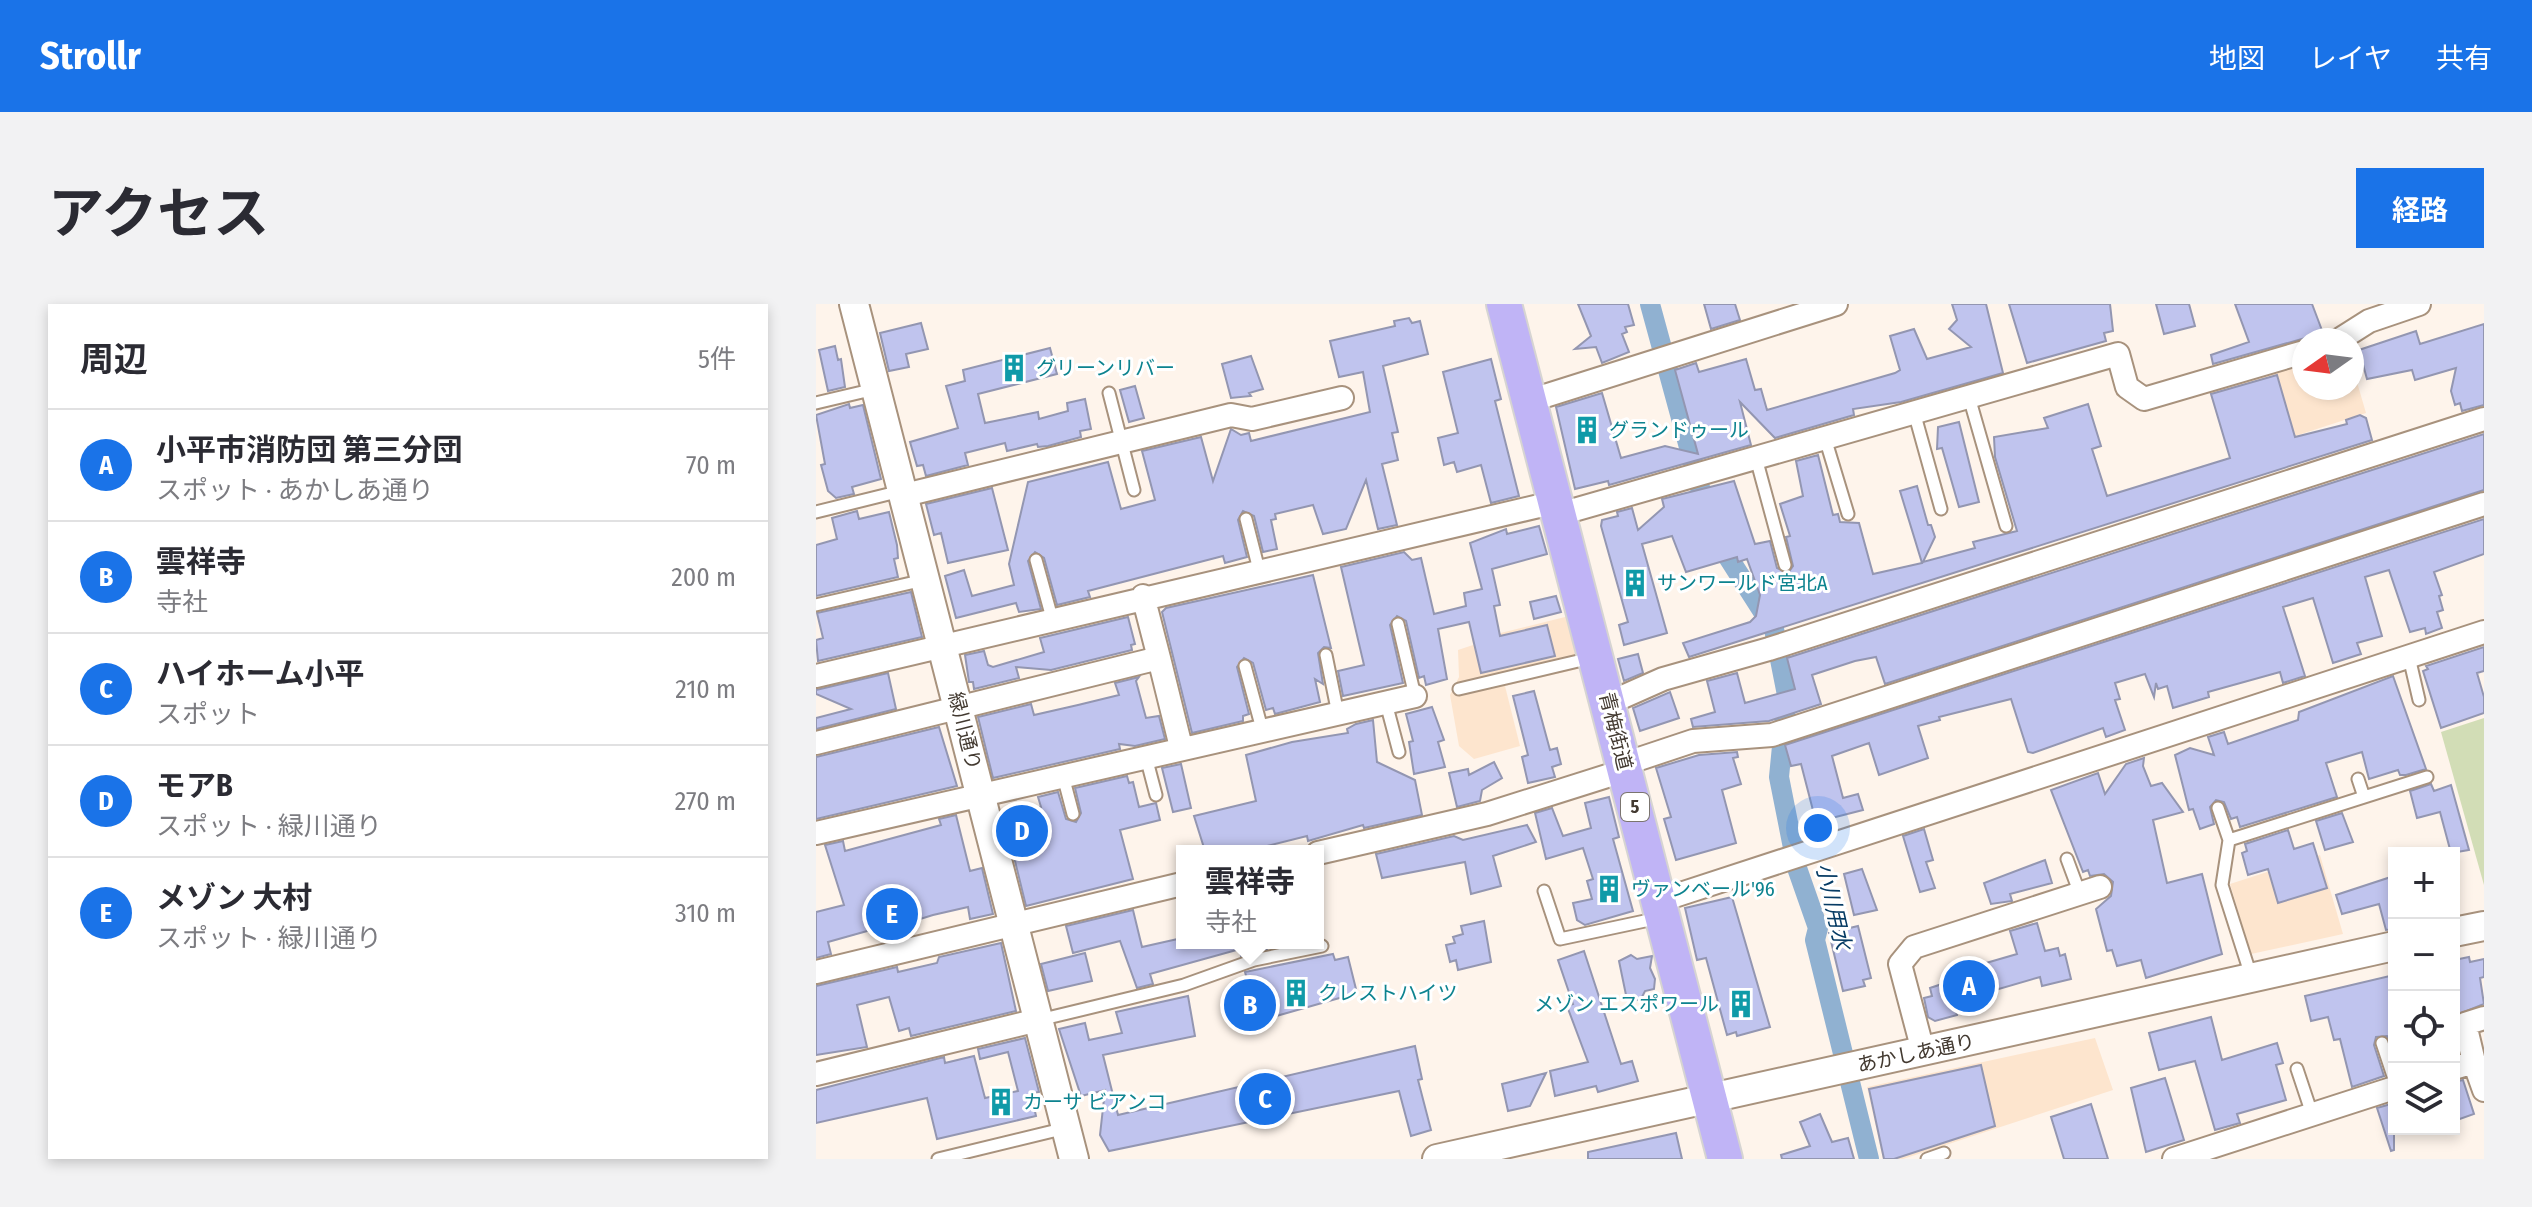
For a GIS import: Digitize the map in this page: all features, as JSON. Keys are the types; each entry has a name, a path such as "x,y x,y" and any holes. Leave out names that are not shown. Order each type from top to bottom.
{"main road":[{"name":"青梅街道","path":"1504,304 1725,1159"}],"street":[{"name":"緑川通り","path":"854,304 1074,1159"},
{"path":"1529,401 1836,304"},
{"path":"2358,328 2369,321 2419,304"},
{"path":"816,676 1143,596 1696,476 2118,354 2127,387 2144,399 2292,356"},
{"path":"904,492 1231,415 1252,419 1342,398"},
{"path":"1609,703 1663,679 1769,649 2484,419"},
{"path":"1324,852 1487,814 1693,741 1779,732 2484,504"},
{"path":"1143,596 1181,747"},
{"path":"1661,909 1797,857 2484,632"},
{"path":"816,743 1159,658"},
{"path":"816,833 1145,755 1415,696"},
{"path":"816,972 1176,885"},
{"path":"1923,1051 1900,964 1914,947 2090,891"},
{"path":"2460,931 2484,926"},
{"name":"あかしあ通り","path":"1437,1159 2388,947"},
{"path":"2484,1018 2465,1024 2464,1065 2484,1090"},
{"path":"816,1074 1038,1020"},
{"path":"2174,1159 2388,1090"}],"lane":[{"path":"816,403 876,389"},
{"path":"1109,393 1134,490"},
{"path":"1969,397 2006,526"},
{"path":"1914,412 1941,509"},
{"path":"1825,438 1848,514"},
{"path":"1756,458 1785,565"},
{"path":"816,512 904,492"},
{"path":"1246,519 1259,570"},
{"path":"1036,560 1052,618"},
{"path":"816,605 924,580"},
{"path":"1398,624 1415,696"},
{"path":"1326,655 1338,714"},
{"path":"1459,689 1597,656"},
{"path":"2409,657 2419,700"},
{"path":"1245,666 1262,729"},
{"path":"1386,703 1399,752"},
{"path":"1145,755 1156,795"},
{"path":"1063,775 1073,814"},
{"path":"2229,840 2427,777"},
{"path":"2358,779 2364,797"},
{"path":"2218,808 2229,840 2222,885 2252,979"},
{"path":"2067,859 2090,891"},
{"path":"1544,891 1560,939 1661,909"},
{"path":"1038,1020 1184,985 1254,960 1307,949"},
{"path":"2382,1043 2389,1063"},
{"path":"2297,1069 2312,1114"},
{"path":"938,1159 1066,1128"},
{"path":"1927,1159 1944,1153"}],"shaded area":[{"path":"2292,367 2292,400 2362,400 2366,413 2230,457 2209,391"},
{"path":"1569,616 1582,668 1505,686 1520,746 1474,759 1459,746 1450,695 1459,677 1458,650 1473,645 1472,640"},
{"path":"2320,855 2343,934 2251,954 2230,884"},
{"path":"2095,1038 2113,1090 1903,1159 1883,1159 1867,1087"}],"green space":[{"path":"2484,718 2484,885 2441,732"}],"building":[{"path":"1578,304 1628,304 1634,325 1625,327 1627,332 1622,334 1629,352 1602,363 1596,347 1575,349 1591,336"},
{"path":"1704,304 1735,304 1740,320 1711,329"},
{"path":"1952,304 1986,304 2003,373 1901,402 1853,409 1854,415 1775,438 1740,402 1751,445 1609,485 1608,481 1575,489 1556,407 1602,393 1621,458 1665,446 1698,454 1675,370 1696,363 1699,372 1746,359 1755,390 1761,389 1767,410 1900,370 1890,336 1914,329 1927,359 1971,347 1949,329 1957,320"},
{"path":"2009,304 2110,304 2113,331 2104,333 2106,341 2027,363"},
{"path":"2156,304 2189,304 2195,326 2164,334"},
{"path":"2235,304 2312,304 2321,328 2292,328 2292,342 2213,364 2211,355 2249,342"},
{"path":"1409,318 1412,323 1420,321 1428,354 1383,366 1398,432 1392,433 1398,460 1382,464 1397,525 1378,529 1366,480 1346,529 1323,534 1313,505 1275,514 1276,519 1271,520 1277,549 1263,552 1254,516 1243,511 1238,520 1247,557 1225,563 1223,556 1088,591 1090,597 1057,605 1044,558 1035,552 1028,561 1041,609 1019,612 1016,603 956,618 945,576 964,570 972,596 1014,585 1009,564 1028,482 1108,462 1121,509 1155,500 1142,451 1201,437 1213,481 1231,429 1241,435 1249,433 1251,441 1370,412 1363,372 1339,377 1330,341 1395,326 1394,321"},
{"path":"921,323 928,349 906,354 909,367 889,371 880,333"},
{"path":"2484,324 2484,405 2462,411 2460,403 2455,405 2451,391 2456,368 2415,380 2412,370 2367,379 2364,348 2416,331 2420,344"},
{"path":"835,346 838,360 841,359 845,387 828,391 819,350"},
{"path":"1050,348 1057,374 978,394 985,423 1038,412 1039,419 1068,411 1067,403 1085,399 1091,429 1080,431 1081,437 1048,446 1038,447 1037,444 1007,451 1005,443 965,453 968,465 926,476 923,465 917,466 910,442 958,428 946,386 965,381 963,370"},
{"path":"1251,356 1263,389 1249,393 1251,396 1231,398 1222,364"},
{"path":"1491,359 1501,399 1495,401 1519,496 1491,503 1481,465 1457,472 1454,462 1444,465 1438,438 1458,433 1443,372"},
{"path":"2277,375 2295,437 2347,424 2346,420 2360,415 2366,418 2372,440 1689,657 1683,643 1750,622 1756,616 1760,595 1747,559 1738,562 1737,557 1686,572 1672,536 1642,544 1667,633 1624,645 1619,625 1628,622 1601,526 1602,520 1618,516 1617,512 1632,508 1638,530 1664,507 1662,499 1734,481 1755,544 1770,541 1777,568 1788,573 1793,566 1786,537 1790,536 1780,504 1803,496 1796,461 1818,455 1833,515 1838,514 1840,522 1859,523 1873,574 1922,563 1900,491 1917,486 1928,525 1931,525 1935,537 1923,562 1975,548 1973,542 2017,531 1995,457 1994,437 2048,428 2044,418 2088,404 2101,446 2092,449 2107,496 2230,458 2211,394"},
{"path":"1135,386 1144,418 1129,422 1120,390"},
{"path":"849,404 850,408 863,405 881,479 852,487 854,494 836,498 828,491 821,465 825,464 816,415"},
{"path":"1959,422 1979,502 1959,507 1942,448 1937,449 1938,427"},
{"path":"2484,434 2484,490 1885,684 1876,657 1855,661 1812,675 1821,704 1769,721 1693,727 1691,719 1715,712 1707,681 1737,673 1745,703 1795,689 1787,658"},
{"path":"992,488 1008,550 948,563 941,533 934,535 926,504"},
{"path":"857,511 859,519 889,512 897,545 898,558 894,559 898,577 816,596 816,545 837,539 832,518"},
{"path":"2484,519 2484,554 2434,572 2442,595 2439,596 2443,610 2437,612 2442,628 2426,634 2425,628 2410,632 2389,570 2365,577 2382,636 2357,643 2361,654 2333,663 2313,598 2283,607 2305,676 2283,683 2280,672 2208,692 2209,697 2173,708 2167,686 2158,689 2156,683 2154,697 2145,674 2115,683 2120,699 2115,700 2125,730 2106,737 2103,728 2033,753 2028,752 2011,699 1939,717 1940,720 1918,726 1928,758 1879,775 1869,743 1832,756 1843,798 1858,794 1863,810 1816,822 1801,764 1791,766 1785,745"},
{"path":"1539,526 1547,554 1492,569 1500,605 1494,606 1500,636 1547,625 1555,656 1481,673 1469,622 1438,629 1447,679 1426,685 1424,676 1419,678 1406,621 1397,616 1390,625 1403,683 1343,696 1338,671 1364,665 1341,567 1404,552 1412,560 1421,558 1434,614 1466,606 1464,593 1482,589 1470,543 1506,529 1507,534"},
{"path":"1313,575 1331,648 1324,647 1318,653 1323,684 1315,679 1320,702 1275,714 1273,708 1266,710 1253,663 1244,658 1237,667 1249,714 1243,716 1243,721 1192,733 1162,612 1166,608"},
{"path":"911,592 922,637 818,661 816,640 823,638 817,613"},
{"path":"1556,596 1561,612 1534,619 1530,602"},
{"path":"1128,617 1135,644 1131,645 1132,650 1051,670 1016,667 1019,678 974,689 973,682 969,682 965,655 984,651 988,665 993,667 1044,652 1040,638"},
{"path":"2484,647 2484,671 2477,673 2484,697 2484,713 2441,728 2423,671 2428,669 2426,666"},
{"path":"1638,654 1643,673 1624,681 1618,659"},
{"path":"888,673 896,709 816,729 816,718 851,709 816,694 816,690"},
{"path":"2393,676 2426,769 2406,775 2400,775 2398,770 2369,779 2362,752 2326,763 2337,797 2240,827 2237,817 2231,819 2224,802 2216,800 2210,807 2214,824 2200,829 2193,809 2189,810 2175,755 2190,748 2214,755 2208,737 2224,732 2228,744 2298,720 2299,712"},
{"path":"1139,677 1136,681 1146,718 1159,716 1165,739 1135,746 1119,744 1120,749 993,778 978,717 1031,704 1034,715 1119,695 1115,683"},
{"path":"1534,691 1550,750 1557,748 1561,764 1552,767 1555,777 1528,783 1522,757 1528,755 1513,696"},
{"path":"1670,692 1679,718 1640,731 1633,708"},
{"path":"1432,707 1444,740 1438,742 1445,767 1414,774 1409,742 1413,741 1406,714"},
{"path":"1373,720 1377,762 1415,780 1422,815 1364,828 1363,825 1308,841 1307,836 1271,845 1203,845 1194,816 1256,801 1246,755 1292,742 1348,733 1347,729"},
{"path":"939,727 957,786 816,819 816,757"},
{"path":"1737,752 1738,757 1733,758 1741,784 1722,790 1736,843 1676,860 1664,819 1671,817 1656,768 1699,755"},
{"path":"2144,758 2143,766 2151,786 2162,783 2183,812 2153,820 2167,883 2202,874 2222,954 2146,978 2141,960 2117,966 2112,950 2107,951 2096,909 2111,896 2113,882 2104,874 2090,876 2088,870 2083,872 2051,790 2098,773 2105,794 2126,764"},
{"path":"1494,762 1502,778 1482,790 1480,801 1457,807 1449,773 1468,769 1469,775"},
{"path":"1181,764 1191,808 1173,812 1162,768"},
{"path":"1127,776 1129,783 1133,782 1139,807 1156,803 1160,820 1120,830 1133,879 1026,906 1004,816 1041,807 1038,797 1058,792 1066,819 1076,822 1081,813 1075,788"},
{"path":"2431,784 2434,791 2451,785 2469,850 2460,852 2460,847 2449,847 2440,812 2417,818 2410,791"},
{"path":"1609,797 1619,837 1613,839 1633,911 1585,925 1577,920 1573,903 1592,899 1587,881 1593,879 1583,848 1546,859 1535,813 1552,808 1563,836 1591,828 1585,803"},
{"path":"2342,813 2353,842 2325,850 2316,821"},
{"path":"956,815 970,871 982,868 993,914 970,919 968,907 904,924 906,932 888,936 885,926 828,942 831,954 816,958 816,912 844,905 825,845 843,841 845,851 941,825 939,819"},
{"path":"1527,825 1536,842 1493,856 1501,886 1471,894 1465,862 1382,878 1376,854 1454,836 1463,840"},
{"path":"1924,829 1933,860 1926,862 1935,888 1920,892 1903,836"},
{"path":"2288,830 2294,849 2313,843 2327,888 2278,903 2268,869 2248,875 2242,853 2247,851 2245,844"},
{"path":"2045,860 2052,883 2010,894 2012,901 1991,904 1984,883"},
{"path":"1862,869 1877,910 1854,915 1844,874"},
{"path":"2388,878 2388,930 2379,904 2342,914 2336,895"},
{"path":"1732,897 1770,1027 1737,1036 1736,1032 1727,1035 1706,958 1697,960 1685,908"},
{"path":"1133,910 1142,947 1176,939 1176,949 1240,949 1150,974 1153,984 1137,988 1120,941 1073,953 1066,926"},
{"path":"1484,921 1491,962 1458,970 1456,960 1450,962 1446,945 1455,943 1453,937 1463,934 1461,926"},
{"path":"2037,923 2045,951 2058,948 2060,956 2065,954 2071,979 2042,986 2040,977 1954,1002 1957,1015 1935,1021 1928,1017 1924,998 1932,996 1930,988 1987,969 1986,963 2017,954 2010,931"},
{"path":"1858,926 1871,978 1863,980 1865,986 1843,991 1829,933"},
{"path":"1001,943 1016,1011 911,1036 909,1028 899,1031 889,997 857,1005 867,1047 816,1055 816,986 897,967 898,972 937,963 939,957"},
{"path":"1240,949 1267,949 1241,956"},
{"path":"1584,951 1621,1064 1632,1061 1638,1081 1598,1092 1596,1086 1555,1096 1550,1071 1588,1062 1567,1006 1573,1004 1558,960"},
{"path":"1085,953 1092,981 1048,991 1041,964"},
{"path":"1333,954 1335,960 1348,957 1357,993 1238,1027 1232,1002 1237,1001 1234,990 1249,987 1245,972"},
{"path":"1631,955 1637,959 1652,956 1650,968 1655,979 1654,989 1645,991 1641,999 1633,1001 1626,995 1619,961"},
{"path":"2469,957 2470,962 2484,959 2484,977 2480,978 2484,1004 2460,1014 2460,991 2460,959"},
{"path":"2388,976 2388,1038 2376,1037 2374,1045 2384,1076 2352,1087 2340,1039 2334,1040 2328,1017 2311,1021 2305,996"},
{"path":"1188,996 1195,1036 1103,1055 1118,1115 1415,1046 1422,1079 1418,1080 1431,1130 1411,1136 1399,1091 1109,1151 1100,1135 1105,1090 1081,1096 1059,1029 1085,1023 1089,1040 1122,1033 1116,1012"},
{"path":"2211,1017 2222,1060 2277,1043 2283,1063 2276,1065 2286,1100 2237,1114 2240,1123 2215,1130 2195,1061 2159,1070 2149,1033"},
{"path":"1025,1038 1039,1092 1031,1093 1036,1116 937,1139 927,1098 816,1123 816,1090 944,1057 945,1063 974,1056 985,1098 1018,1091 1008,1052 980,1059 978,1049"},
{"path":"1981,1065 1995,1126 1894,1159 1884,1159 1869,1089"},
{"path":"1546,1073 1530,1106 1508,1111 1502,1084"},
{"path":"2165,1078 2184,1140 2146,1152 2131,1088"},
{"path":"2463,1080 2474,1114 2460,1119 2460,1081"},
{"path":"2091,1104 2108,1159 2064,1159 2051,1117"},
{"path":"2388,1105 2388,1135 2394,1135 2394,1150 2391,1151 2377,1108"},
{"path":"1820,1114 1832,1142 1848,1138 1854,1159 1782,1159 1781,1155 1810,1146 1800,1122"},
{"path":"1676,1133 1682,1159 1588,1159 1588,1152"}],"waterway":[{"name":"小川用水","path":"1650,304 1702,495 1728,557 1774,629 1787,695 1779,777 1797,868 1818,928 1815,940 1869,1159"}],"place":[{"name":"グリーンリバー","path":"1014,368"},
{"name":"グランドゥール","path":"1587,430"},
{"name":"サンワールド宮北A","path":"1635,583"},
{"name":"モアB","path":"1022,831"},
{"name":"ヴァンベール'96","path":"1609,889"},
{"name":"メゾン 大村","path":"892,914"},
{"name":"小平市消防団 第三分団","path":"1969,986"},
{"name":"クレストハイツ","path":"1296,993"},
{"name":"メゾン エスポワール","path":"1741,1004"},
{"name":"雲祥寺","path":"1250,1005"},
{"name":"ハイホーム小平","path":"1265,1099"},
{"name":"カーサ ビアンコ","path":"1001,1102"}]}
